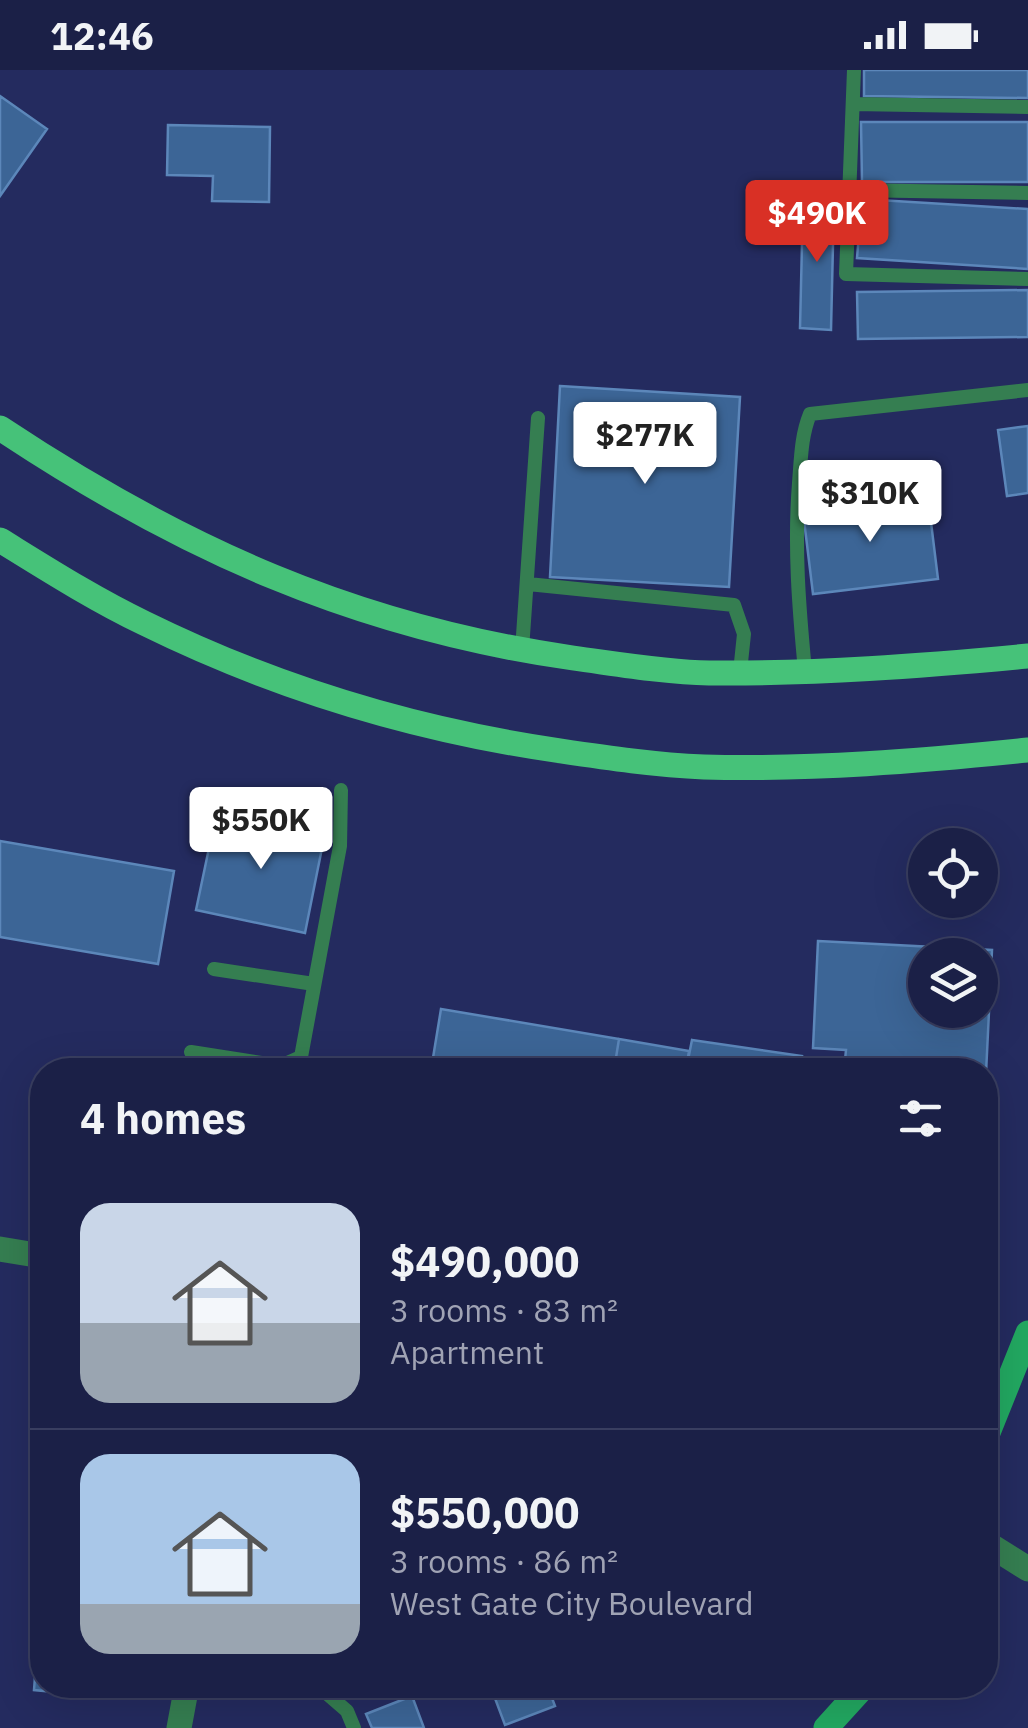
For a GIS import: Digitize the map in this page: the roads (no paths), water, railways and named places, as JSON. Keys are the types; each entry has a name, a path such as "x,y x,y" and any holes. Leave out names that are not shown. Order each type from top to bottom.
{"main road":[{"path":"0,428 184,538 308,592 400,623 522,650 629,666 740,672 1028,656"},
{"path":"0,438 46,458"},
{"path":"0,540 142,622 217,656 311,693 455,733 619,759 703,766 870,763 1028,750"},
{"path":"998,1395 1028,1333"},
{"path":"826,1728 853,1698"}],"street":[{"path":"0,1249 30,1254"},
{"path":"998,1550 1028,1569"},
{"path":"178,1728 184,1698"}],"lane":[{"path":"854,70 846,274 1028,279"},
{"path":"853,104 1028,107"},
{"path":"849,190 1028,193"},
{"path":"805,671 796,577 796,521 803,431 810,414 1028,390"},
{"path":"522,650 538,418"},
{"path":"528,584 734,606 744,634 740,672"},
{"path":"299,1058 340,846 340,790"},
{"path":"214,969 314,984"},
{"path":"191,1052 230,1058"},
{"path":"333,1698 347,1710 354,1728"}]}
